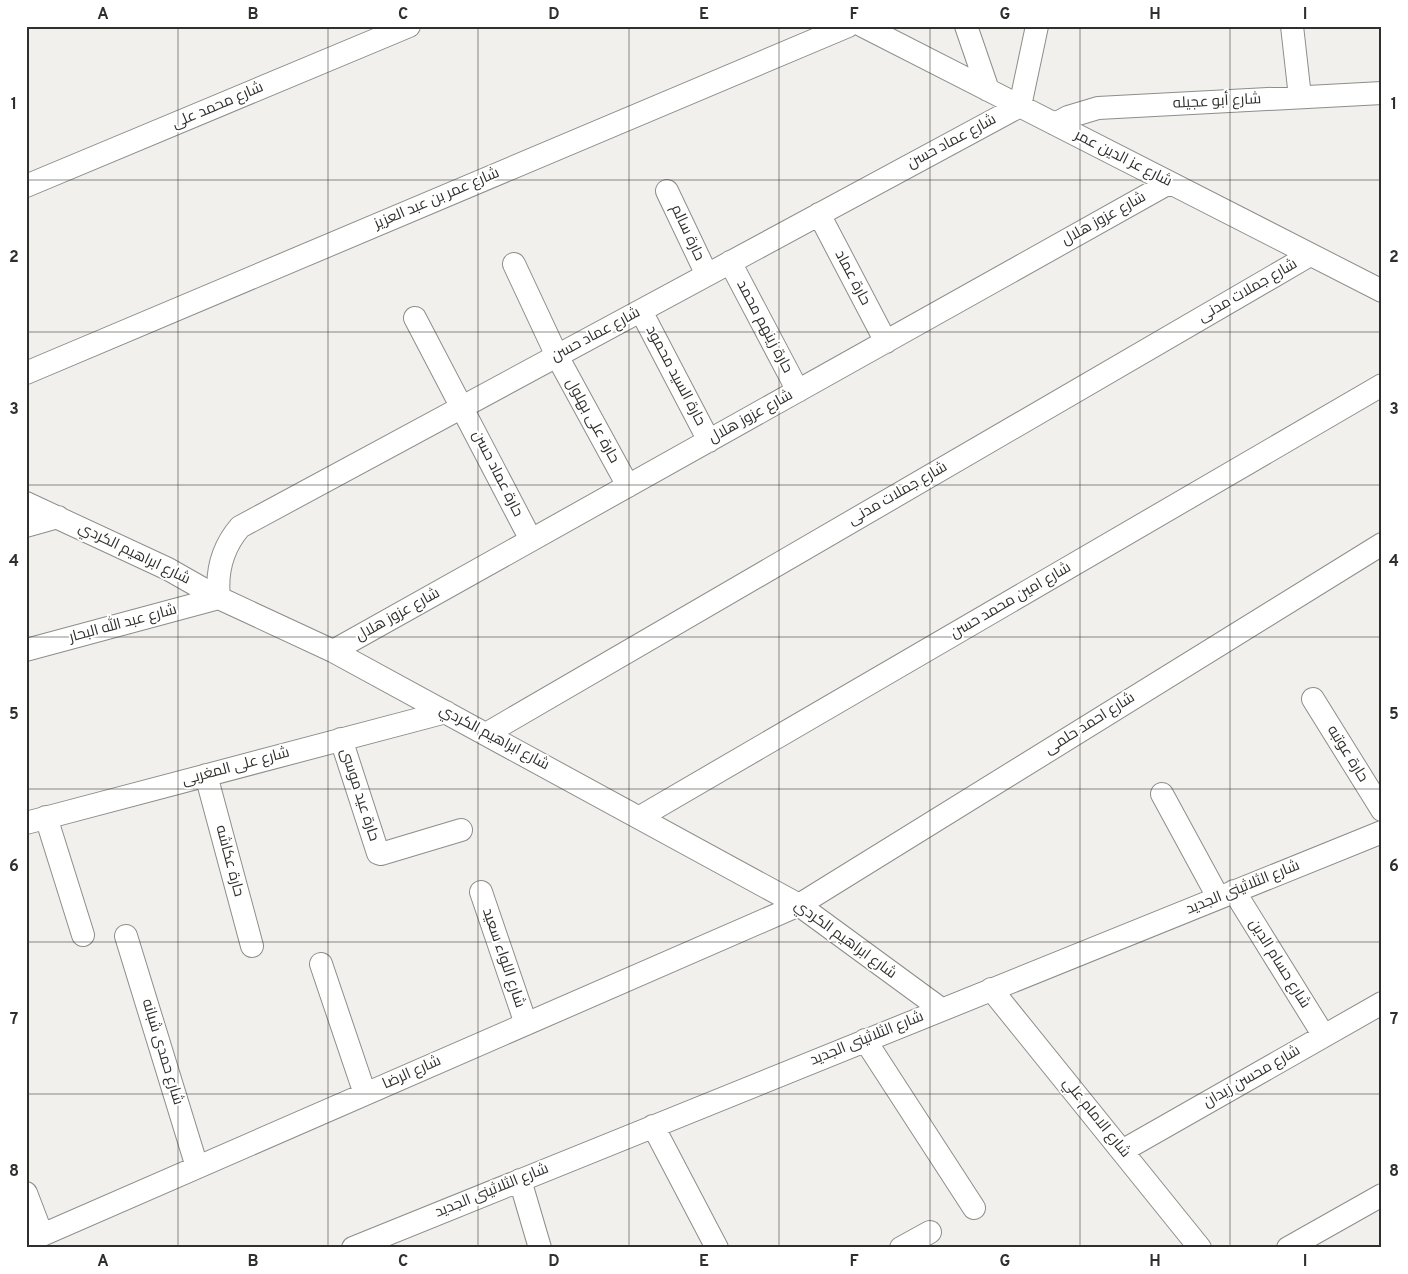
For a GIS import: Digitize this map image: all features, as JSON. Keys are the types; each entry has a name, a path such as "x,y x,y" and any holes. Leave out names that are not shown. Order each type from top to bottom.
{"street":[{"name":"شارع محمد على","path":"26,186 409,26"},
{"name":"شارع عمر بن عبد العزيز","path":"26,373 848,26"},
{"name":"شارع عز الدين عمر","path":"863,26 1382,291"},
{"path":"966,26 988,90"},
{"path":"1020,106 1037,26"},
{"path":"1292,26 1300,98"},
{"name":"شارع أبو عجيله","path":"1055,124 1068,117 1098,108 1382,93"},
{"name":"شارع عماد حسن","path":"219,598 219,565 227,545 240,527 1020,106"},
{"name":"شارع عزوز هلال","path":"333,651 1169,183"},
{"name":"حارة سالم","path":"667,191 707,275"},
{"name":"حارة عماد","path":"819,214 886,342"},
{"name":"شارع جملات مدنى","path":"486,734 1310,255"},
{"name":"حارة زينهم محمد","path":"730,262 798,391"},
{"path":"514,264 556,356"},
{"name":"حارة السيد محمود","path":"641,311 709,441"},
{"name":"حارة عماد حسن","path":"416,318 531,540"},
{"name":"حارة على بهلول","path":"556,356 628,486"},
{"name":"شارع امين محمد حسن","path":"640,817 1382,385"},
{"name":"شارع ابراهيم الكردي","path":"26,504 168,569 219,598 333,651 640,817 798,905 941,1009"},
{"path":"26,526 58,517"},
{"name":"شارع احمد حلمى","path":"798,905 1382,544"},
{"name":"شارع عبد الله البحار","path":"26,650 219,598"},
{"name":"حارة عوتبه","path":"1313,699 1382,810"},
{"name":"شارع على المغربى","path":"36,820 446,712"},
{"name":"حارة عيد موسى","path":"341,739 378,853 381,854 461,830"},
{"name":"حارة عكاشه","path":"206,775 252,946"},
{"name":"شارع حسام الدين","path":"1162,794 1226,894 1324,1036"},
{"path":"36,820 83,935"},
{"name":"شارع الثلاثينى الجديد","path":"353,1248 1382,832"},
{"name":"شارع اللواء سعيد","path":"481,892 526,1024"},
{"name":"شارع الرضا","path":"34,1239 798,905"},
{"name":"شارع حمدى شبانه","path":"126,936 197,1167"},
{"path":"320,964 365,1094"},
{"name":"شارع الامام علي","path":"991,989 1200,1248"},
{"name":"شارع محسن زيدان","path":"1122,1151 1382,1003"},
{"path":"865,1040 974,1208"},
{"path":"653,1126 717,1248"},
{"path":"520,1180 540,1248"},
{"path":"26,1192 34,1239"},
{"path":"1288,1248 1382,1195"},
{"path":"901,1248 930,1232"}]}
